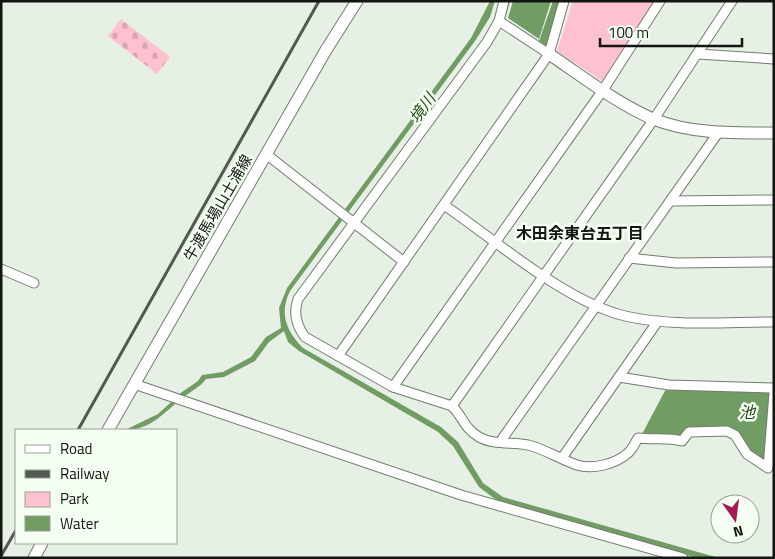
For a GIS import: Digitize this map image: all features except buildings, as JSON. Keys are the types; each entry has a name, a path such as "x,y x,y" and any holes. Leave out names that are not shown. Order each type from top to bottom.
{"main road":[{"name":"牛渡馬場山土浦線","path":"109,429 266,154 357,1"},
{"path":"548,54 603,90 654,119 682,127 718,133 774,133"},
{"path":"34,558 41,544"}],"street":[{"path":"504,1 498,21 487,42 304,290 295,307 297,324 305,337 393,387 452,406 467,429 479,437 500,442 515,442 545,449 550,454 579,466 601,466 629,453 638,438 656,440 666,437 682,441 689,432 727,431 735,435 747,454 768,468 774,393"},
{"path":"338,356 548,54 564,1"},
{"path":"393,387 603,90 660,1"},
{"path":"452,406 654,119 732,1"},
{"path":"498,21 548,54"},
{"path":"698,54 774,59"},
{"path":"500,442 718,133"},
{"path":"266,154 353,224 404,262"},
{"path":"671,200 774,200"},
{"path":"444,205 544,276 596,306 625,316 658,321 774,322"},
{"path":"629,258 676,263 774,262"},
{"path":"1,269 34,284"},
{"path":"562,458 658,321"},
{"path":"619,377 669,385 774,388"},
{"path":"134,384 461,496 683,558"}],"green space":[{"path":"573,1 655,1 602,81 557,51"},
{"path":"121,19 170,57 157,74 108,36"}],"water":[{"name":"境川","path":"490,1 495,1 490,17 475,41 290,291 285,314 292,335 303,348 441,427 458,442 483,483 503,497 719,558 697,558 499,502 479,487 453,446 438,432 299,351 288,342 284,331 269,342 255,361 224,377 206,379 158,419 143,427 127,429 158,414 182,392 198,381 202,375 223,372 251,357 266,337 281,328 279,308 287,288 471,38"},
{"path":"506,1 510,1 505,19 539,41 553,1 562,1 548,51 501,20"},
{"path":"513,1 551,1 539,39 508,18"},
{"name":"池","path":"667,387 772,391 767,465 747,448 737,433 688,429 681,439 666,434 656,437 641,436"}],"railway":[{"path":"79,429 319,1"},
{"path":"1,556 15,532"}],"district":[{"name":"木田余東台五丁目","path":"580,233"}]}
